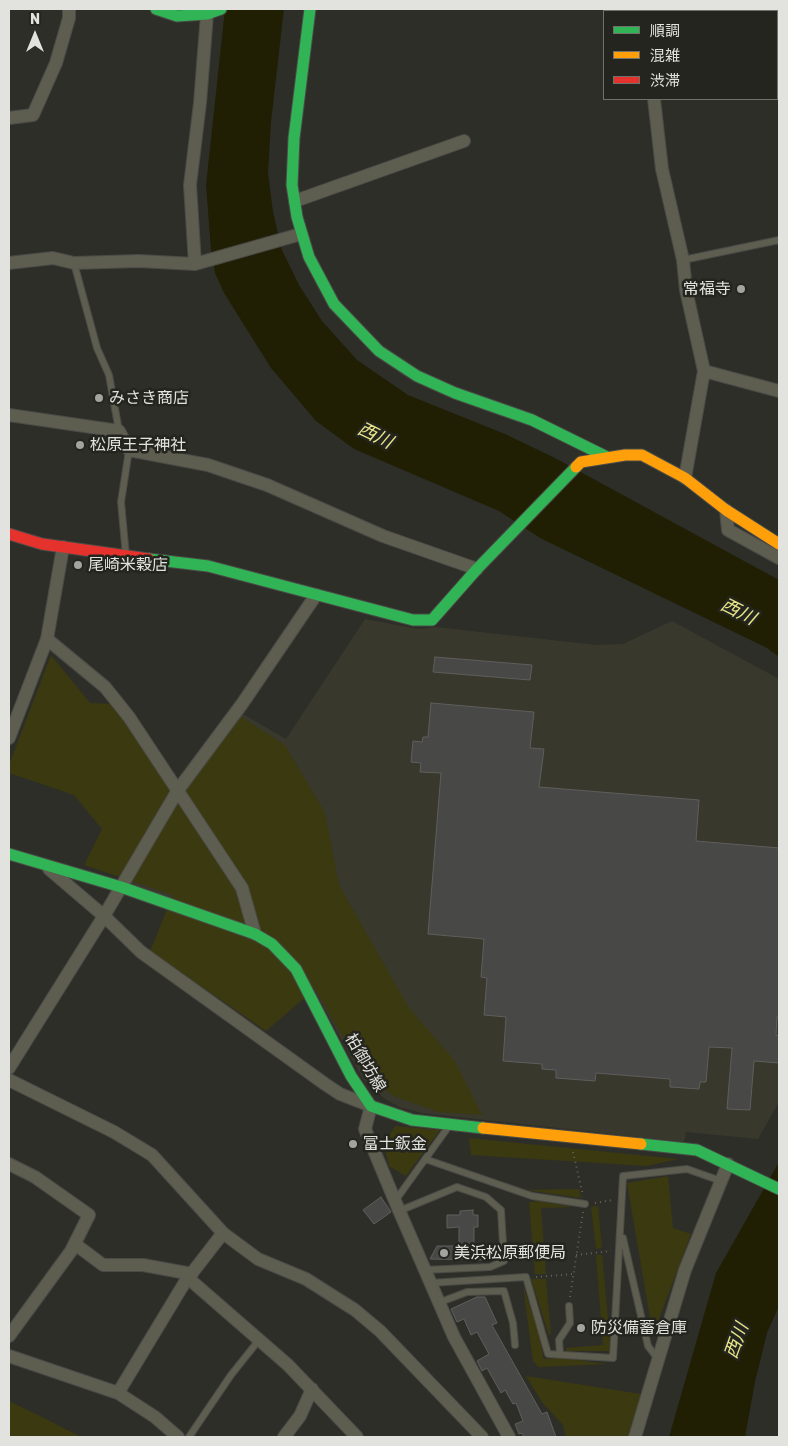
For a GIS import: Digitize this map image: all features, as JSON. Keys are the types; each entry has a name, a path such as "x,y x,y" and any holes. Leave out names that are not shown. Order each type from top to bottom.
{"street":[{"path":"9,118 32,115 56,63 69,18 69,9"},
{"path":"156,9 177,16 207,14 221,9"},
{"path":"310,9 294,138 292,163 294,201 301,234 309,257 334,304 360,334 386,356 417,376 532,420 607,457"},
{"path":"199,263 190,185 200,103 207,14"},
{"path":"654,100 662,169 683,260 686,290 704,371 685,478"},
{"path":"294,201 464,141"},
{"path":"9,263 53,258 74,264 139,261 199,263 301,234"},
{"path":"704,371 779,391"},
{"path":"9,415 120,431 129,450 208,466 267,485 383,536 477,569"},
{"path":"9,534 63,547 127,557 208,566 413,620 432,620 477,569 581,462 607,457 642,455 685,478 726,510 779,544"},
{"path":"726,510 728,530 779,558"},
{"path":"9,738 47,638 63,547"},
{"path":"9,1068 104,916 178,790 242,704 316,595"},
{"path":"47,638 105,687 129,717 242,888 255,934"},
{"name":"柏御坊線","path":"9,854 121,887 255,934 272,944 296,969 351,1076 370,1106 412,1120 697,1150 779,1188"},
{"path":"45,865 104,916 141,952 325,1084 340,1094 370,1106 365,1129 397,1206 454,1337 509,1437"},
{"path":"9,1080 114,1132 152,1155 223,1233 258,1259 306,1278 355,1310 380,1331 482,1437"},
{"path":"9,1164 35,1177 89,1215 75,1244 9,1336"},
{"path":"635,1437 685,1270 728,1164"},
{"path":"118,1393 190,1276 223,1233"},
{"path":"75,1244 103,1265 143,1265 190,1276 312,1389 357,1437"},
{"path":"9,1356 118,1393 178,1437"},
{"path":"284,1437 300,1416 312,1389"}],"lane":[{"path":"683,260 779,240"},
{"path":"74,264 97,348 109,375 120,431"},
{"path":"127,557 121,502 129,450"},
{"path":"397,1206 425,1159 450,1125"},
{"path":"425,1159 532,1196 586,1202"},
{"path":"430,1283 526,1277 548,1354 613,1358 624,1176 687,1169 721,1181"},
{"path":"397,1206 457,1187 486,1197 501,1210 504,1262 490,1267 424,1270"},
{"path":"621,1230 648,1346 659,1361"},
{"path":"438,1303 467,1292 504,1291 513,1323 514,1345"},
{"path":"560,1354 560,1340 570,1323 569,1306"},
{"path":"189,1437 259,1340"}],"path":[{"path":"569,1306 586,1202 572,1146"},
{"path":"586,1202 616,1199"},
{"path":"576,1255 614,1250"},
{"path":"530,1277 573,1274"}],"shaded area":[{"path":"365,619 418,629 436,627 596,645 623,644 672,621 779,679 779,1102 758,1139 686,1132 684,1142 422,1113 399,1107 384,1098 363,1079 311,984 126,883 241,713 286,739"},
{"path":"51,655 90,703 116,704 178,799 238,715 285,745 325,813 339,885 409,1008 455,1061 482,1115 438,1112 394,1096 364,1074 315,989 266,1031 150,951 173,895 84,865 102,829 74,795 9,773 9,765"},
{"path":"395,1126 440,1130 406,1176 389,1166 384,1145"},
{"path":"469,1138 678,1159 647,1166 471,1155"},
{"path":"668,1176 673,1228 691,1234 653,1335 627,1183"},
{"path":"579,1189 581,1198 526,1190"},
{"path":"541,1201 573,1207 541,1208 546,1274 535,1274 529,1202"},
{"path":"598,1206 602,1248 596,1249 591,1207"},
{"path":"596,1255 602,1255 611,1351 566,1351 566,1348 603,1345"},
{"path":"531,1279 546,1279 551,1334 549,1335"},
{"path":"523,1286 541,1339 543,1359 564,1358 607,1364 538,1367 533,1361"},
{"path":"526,1376 641,1394 631,1437 566,1437 563,1425 542,1402"},
{"path":"9,1401 44,1418 81,1437 9,1437"}],"water":[{"name":"西川","path":"225,9 284,9 271,122 268,173 273,212 282,250 299,285 322,321 357,360 408,395 505,434 555,458 779,580 779,657 767,648 540,538 499,511 354,449 316,421 271,368 224,293 215,273 211,250 206,185"},
{"name":"西川","path":"779,1162 779,1306 767,1333 755,1382 745,1437 669,1437 716,1273"}],"building":[{"path":"435,657 532,665 530,680 433,672"},
{"path":"431,703 534,712 530,748 544,749 539,787 699,800 696,841 779,848 779,1017 777,1017 776,1035 779,1036 779,1063 754,1061 750,1110 727,1109 732,1048 709,1047 706,1082 700,1082 699,1089 670,1087 670,1079 596,1073 595,1081 556,1078 556,1070 542,1069 542,1064 503,1061 506,1017 484,1015 487,978 481,977 484,939 428,934 441,773 420,772 421,763 411,762 413,741 422,742 423,737 428,737"},
{"path":"381,1197 391,1212 374,1224 363,1210"},
{"path":"473,1210 473,1215 478,1215 478,1227 474,1227 474,1245 493,1245 493,1260 430,1259 437,1246 459,1246 459,1227 447,1228 447,1215 460,1215 460,1211"},
{"path":"477,1297 485,1297 497,1323 492,1325 542,1414 547,1412 556,1437 524,1437 522,1433 519,1434 515,1424 523,1421 516,1403 513,1404 505,1390 501,1393 487,1368 482,1371 477,1361 489,1354 477,1332 471,1335 464,1319 457,1322 451,1309"}],"traffic: fast":[{"path":"156,9 177,16 207,14 221,9"},
{"path":"310,9 294,138 292,185 297,217 309,257 334,304 379,351 417,376 455,393 532,420 607,457"},
{"path":"149,559 208,566 413,620 432,620 477,569 576,467"},
{"path":"9,854 121,887 255,934 272,944 296,969 351,1076 371,1106 412,1120 483,1128"},
{"path":"641,1144 697,1150 779,1189"}],"traffic: slow":[{"path":"576,467 581,462 625,455 642,455 685,478 726,510 779,544"},
{"path":"483,1128 641,1144"}],"traffic: jam":[{"path":"9,534 42,544 149,559"}],"place":[{"name":"常福寺","path":"741,289"},
{"name":"みさき商店","path":"99,398"},
{"name":"松原王子神社","path":"80,445"},
{"name":"尾崎米穀店","path":"78,565"},
{"name":"富士鈑金","path":"353,1144"},
{"name":"美浜松原郵便局","path":"444,1253"},
{"name":"防災備蓄倉庫","path":"581,1328"}]}
